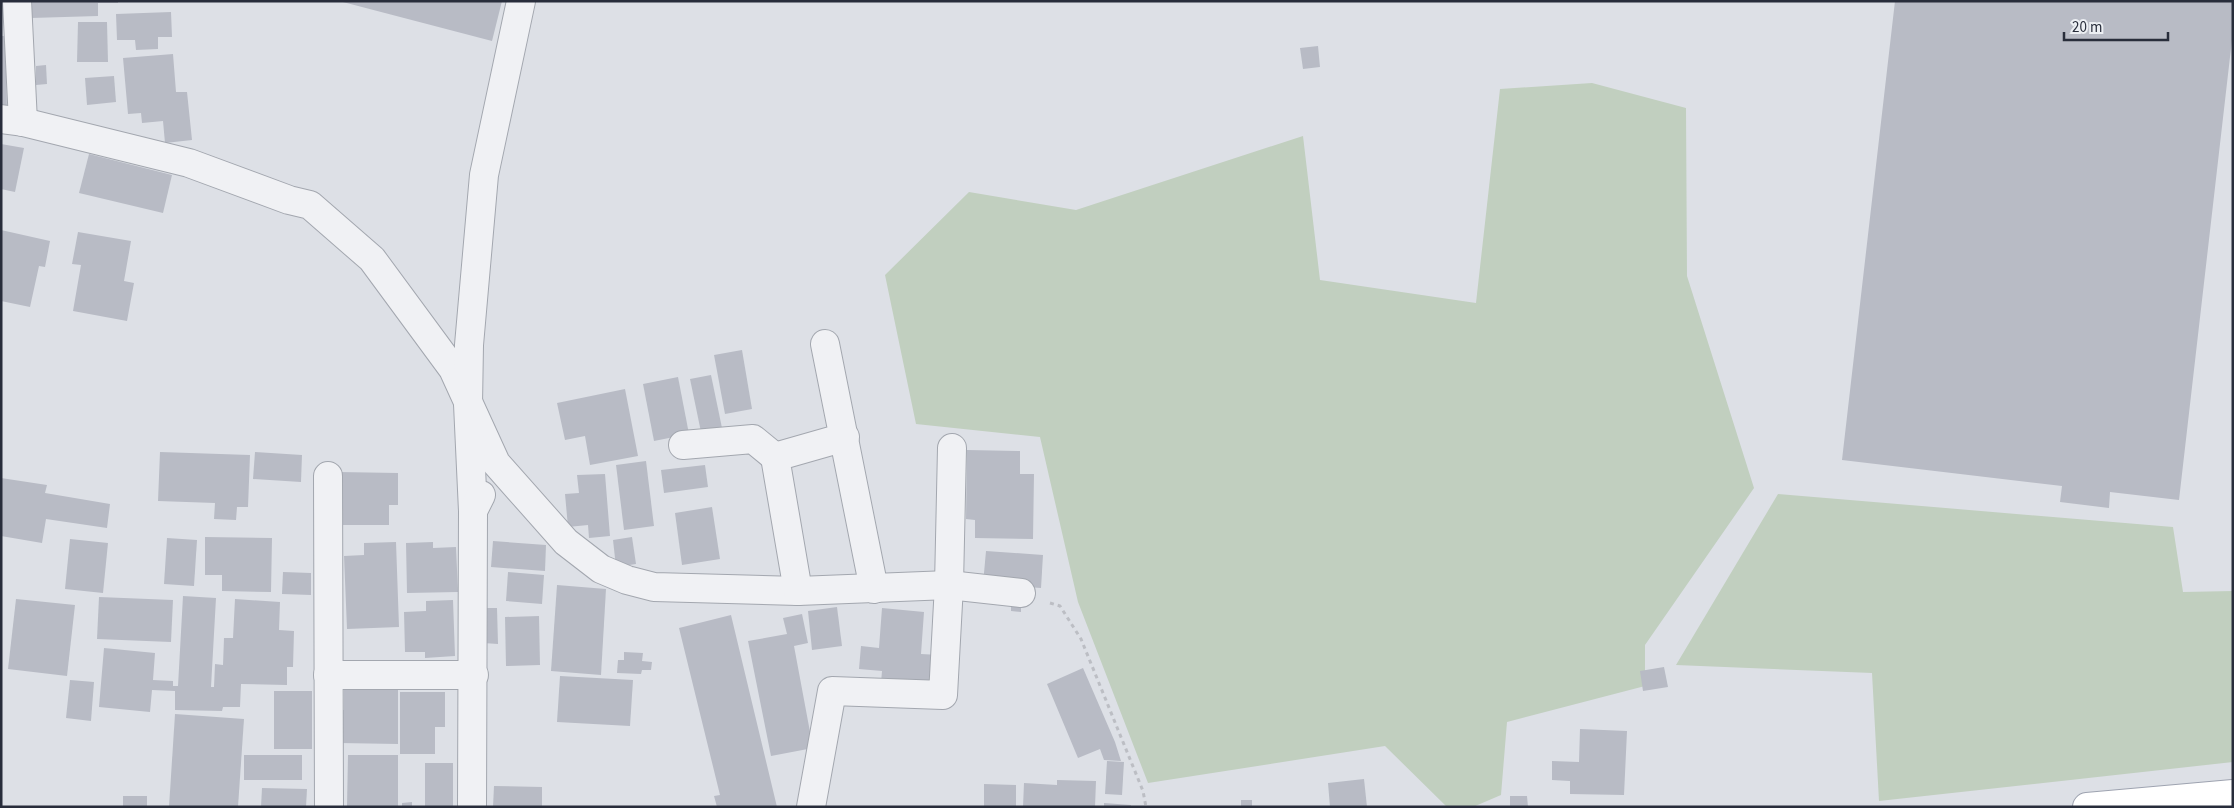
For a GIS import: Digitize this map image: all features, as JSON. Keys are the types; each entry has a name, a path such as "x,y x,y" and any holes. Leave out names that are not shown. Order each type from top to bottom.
{"main road":[{"path":"2087,807 2233,794"}],"street":[{"path":"17,1 12,120 189,163 289,200 310,205 372,259 454,369 496,463 577,552 601,568 627,580 654,587 798,591 949,585 1020,593"},
{"path":"472,807 474,675 473,511 468,404 469,344 484,175 520,1"},
{"path":"825,344 845,436 874,589"},
{"path":"775,457 845,436"},
{"path":"683,444 753,439 775,457 798,591"},
{"path":"811,807 832,691 943,695 949,585 952,448"},
{"path":"473,511 496,463"},
{"path":"328,476 329,807"},
{"path":"328,676 474,675"}],"path":[{"path":"1020,593 1060,606 1081,639 1143,791 1146,807"}],"green space":[{"path":"1592,83 1686,108 1687,276 1754,488 1645,645 1645,686 1507,722 1501,795 1473,807 1447,807 1385,746 1148,783 1078,602 1040,437 916,424 885,275 969,192 1076,210 1303,136 1320,280 1476,303 1500,89"},
{"path":"1778,494 2173,527 2183,592 2233,591 2233,762 1879,801 1872,673 1676,665"}],"building":[{"path":"30,1 118,1 118,3 98,3 98,16 31,18"},
{"path":"339,1 502,1 492,41"},
{"path":"1895,1 2233,1 2233,31 2179,500 2110,492 2109,508 2060,502 2062,486 1842,460"},
{"path":"171,12 172,37 158,37 158,49 136,50 135,40 117,40 116,14"},
{"path":"78,22 107,22 108,62 77,62"},
{"path":"1,36 5,36 7,109 1,109"},
{"path":"1318,46 1320,67 1303,69 1300,48"},
{"path":"173,54 176,92 187,92 192,140 165,143 163,121 142,123 141,113 128,114 123,58"},
{"path":"46,65 47,84 36,85 36,66"},
{"path":"114,76 116,102 87,105 85,78"},
{"path":"1,144 24,148 15,192 1,189"},
{"path":"89,154 172,175 163,213 79,193"},
{"path":"1,230 50,241 45,267 39,266 30,307 1,301"},
{"path":"78,232 131,241 124,281 134,283 127,321 73,311 81,265 72,264"},
{"path":"742,350 752,409 725,414 714,355"},
{"path":"711,375 722,428 701,432 690,379"},
{"path":"678,377 689,434 654,441 643,384"},
{"path":"625,389 638,456 590,465 585,436 565,440 557,403"},
{"path":"967,450 1020,451 1020,474 1034,474 1033,539 975,538 975,520 966,519"},
{"path":"160,452 250,455 248,507 237,507 236,520 214,519 215,503 158,501"},
{"path":"255,452 302,455 301,482 253,479"},
{"path":"646,461 654,526 624,530 616,465"},
{"path":"705,465 708,487 664,493 661,470"},
{"path":"338,472 398,473 398,505 389,505 389,525 337,525"},
{"path":"605,474 610,536 589,538 588,525 568,527 565,494 579,493 577,475"},
{"path":"1,478 47,485 45,493 110,504 107,528 46,519 42,543 1,536"},
{"path":"712,507 720,559 682,565 675,513"},
{"path":"205,537 272,538 271,592 222,591 222,575 205,575"},
{"path":"632,537 636,564 616,567 613,540"},
{"path":"167,538 197,540 194,586 164,584"},
{"path":"70,539 108,543 103,593 65,589"},
{"path":"493,541 546,545 545,571 491,567"},
{"path":"396,542 399,627 347,629 344,556 364,555 364,543"},
{"path":"433,542 433,548 456,547 458,592 407,593 406,543"},
{"path":"986,551 1043,555 1041,588 983,584"},
{"path":"283,572 311,573 311,595 282,594"},
{"path":"508,572 544,575 542,604 506,601"},
{"path":"557,585 606,589 601,675 551,671"},
{"path":"183,596 216,598 211,687 214,687 215,664 223,665 224,638 233,638 235,599 280,602 279,630 294,631 293,667 287,667 287,685 241,684 240,707 223,707 222,711 175,710 175,691 152,690 150,712 99,707 104,648 155,653 153,680 173,681 173,686 178,686"},
{"path":"99,597 173,600 171,642 97,639"},
{"path":"16,599 75,605 67,676 8,669"},
{"path":"453,600 455,656 425,658 425,652 405,652 404,612 426,611 426,601"},
{"path":"1011,606 1021,606 1021,612 1011,611"},
{"path":"837,607 842,646 812,650 808,611"},
{"path":"482,608 497,608 498,644 483,643"},
{"path":"882,608 924,612 921,654 939,655 935,694 881,683 882,671 859,669 861,646 879,648"},
{"path":"802,614 808,643 794,646 813,748 771,756 748,641 787,634 783,618"},
{"path":"731,615 777,807 717,807 714,796 720,795 679,628"},
{"path":"539,616 540,665 506,666 505,617"},
{"path":"624,652 643,653 642,661 652,662 651,670 642,670 641,674 617,673 618,660 624,660"},
{"path":"1664,667 1668,687 1643,691 1640,671"},
{"path":"1083,668 1115,742 1121,761 1104,760 1100,749 1078,758 1047,684"},
{"path":"560,676 633,680 630,726 557,722"},
{"path":"70,680 94,682 91,721 66,718"},
{"path":"344,685 398,685 398,744 339,743 339,710 344,710"},
{"path":"274,691 312,691 312,749 274,749"},
{"path":"400,692 445,692 445,727 435,727 435,754 400,754"},
{"path":"175,714 244,719 238,807 169,807"},
{"path":"1580,729 1627,731 1624,795 1570,794 1570,781 1552,780 1552,761 1579,762"},
{"path":"244,755 302,755 302,780 244,780"},
{"path":"348,755 398,755 398,807 347,807"},
{"path":"1107,761 1124,762 1122,795 1105,794"},
{"path":"425,763 453,763 453,807 425,807"},
{"path":"1364,779 1367,807 1330,807 1328,783"},
{"path":"1057,780 1096,781 1095,807 1023,807 1024,783 1057,785"},
{"path":"984,784 1016,785 1016,807 984,807"},
{"path":"494,786 542,787 542,807 493,807"},
{"path":"262,788 307,789 306,807 261,807"},
{"path":"123,796 147,796 147,807 123,807"},
{"path":"1510,796 1527,796 1528,807 1510,807"},
{"path":"1241,800 1252,800 1252,807 1241,807"},
{"path":"412,802 412,807 402,807 402,803"},
{"path":"1104,803 1131,805 1131,807 1104,807"}]}
